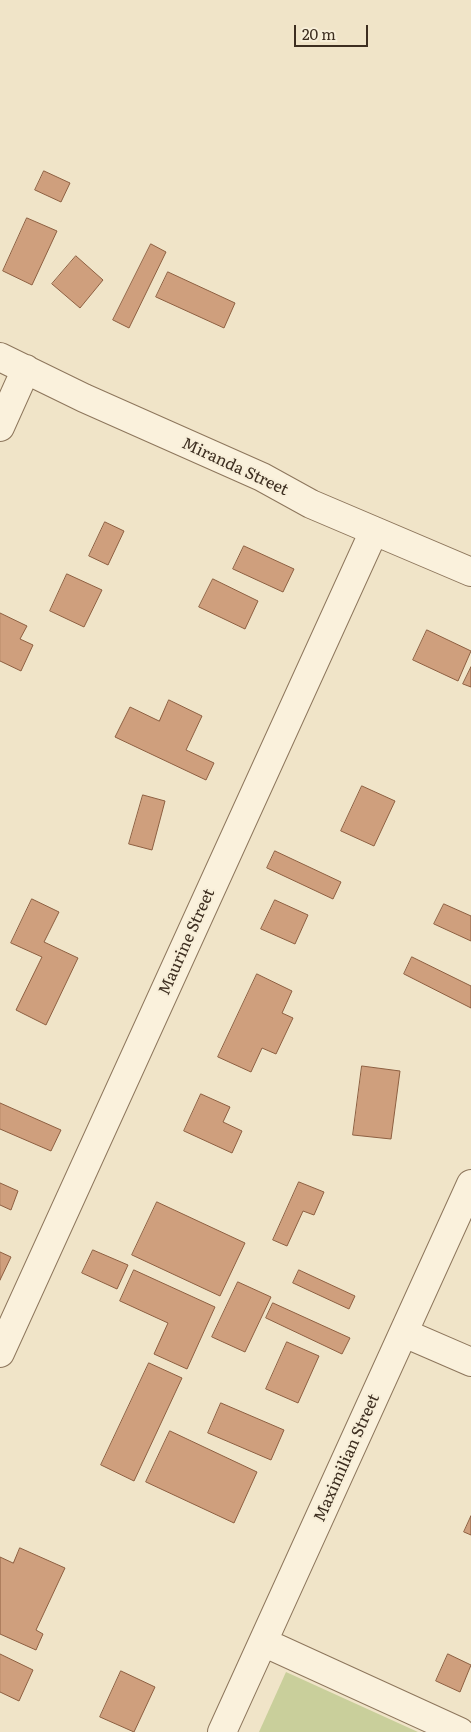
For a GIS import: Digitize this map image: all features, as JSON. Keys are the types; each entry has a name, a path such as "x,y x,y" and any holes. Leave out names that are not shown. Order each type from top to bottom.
{"street":[{"name":"Miranda Street","path":"0,357 84,398 262,476 311,504 471,572"},
{"path":"0,427 26,369"},
{"name":"Maurine Street","path":"0,1353 374,531"},
{"name":"Maximilian Street","path":"222,1732 471,1184"},
{"path":"404,1333 471,1362"},
{"path":"263,1642 460,1732"}],"green space":[{"path":"286,1672 418,1732 259,1732"}],"building":[{"path":"44,171 70,183 61,202 35,190"},
{"path":"27,218 57,231 32,285 3,271"},
{"path":"151,244 166,252 129,328 113,320"},
{"path":"76,256 103,280 80,308 52,284"},
{"path":"168,272 235,303 224,328 156,297"},
{"path":"105,522 124,531 108,565 89,556"},
{"path":"244,546 294,569 283,592 233,569"},
{"path":"67,574 102,590 84,627 50,611"},
{"path":"213,579 258,601 245,629 199,607"},
{"path":"0,613 27,626 20,639 33,645 21,671 0,661"},
{"path":"427,630 471,651 458,681 413,660"},
{"path":"471,667 471,687 463,684"},
{"path":"169,700 202,716 186,750 214,763 206,780 115,737 130,707 159,721"},
{"path":"362,786 395,801 374,846 341,831"},
{"path":"143,795 165,801 152,850 129,844"},
{"path":"275,851 341,882 333,899 267,868"},
{"path":"32,899 59,912 44,942 78,958 46,1025 16,1010 42,957 11,943"},
{"path":"275,900 308,915 295,944 261,929"},
{"path":"444,904 471,916 471,941 434,924"},
{"path":"412,957 471,986 471,1008 404,974"},
{"path":"257,974 292,991 282,1013 293,1018 276,1054 262,1048 251,1072 218,1057"},
{"path":"362,1066 400,1071 391,1139 353,1135"},
{"path":"201,1094 230,1107 223,1122 242,1131 232,1153 184,1131"},
{"path":"0,1103 61,1130 51,1151 0,1129"},
{"path":"299,1182 324,1192 314,1215 303,1211 287,1246 273,1240"},
{"path":"0,1183 18,1191 11,1210 0,1205"},
{"path":"157,1202 245,1243 220,1296 132,1255"},
{"path":"93,1250 128,1265 117,1289 82,1273"},
{"path":"0,1252 11,1257 0,1280"},
{"path":"134,1270 215,1307 187,1369 154,1354 168,1323 120,1301"},
{"path":"299,1270 355,1296 349,1309 293,1283"},
{"path":"238,1282 271,1297 245,1352 212,1337"},
{"path":"273,1303 350,1338 342,1354 266,1318"},
{"path":"287,1342 319,1356 298,1403 266,1389"},
{"path":"149,1363 182,1378 134,1481 101,1465"},
{"path":"221,1403 284,1430 271,1460 208,1433"},
{"path":"170,1431 257,1472 234,1523 146,1482"},
{"path":"471,1516 471,1535 464,1532"},
{"path":"20,1548 65,1568 36,1630 43,1634 36,1650 0,1634 0,1557 13,1563"},
{"path":"0,1654 33,1670 19,1701 0,1692"},
{"path":"448,1654 471,1665 460,1692 436,1681"},
{"path":"121,1671 155,1687 134,1732 100,1717"}]}
